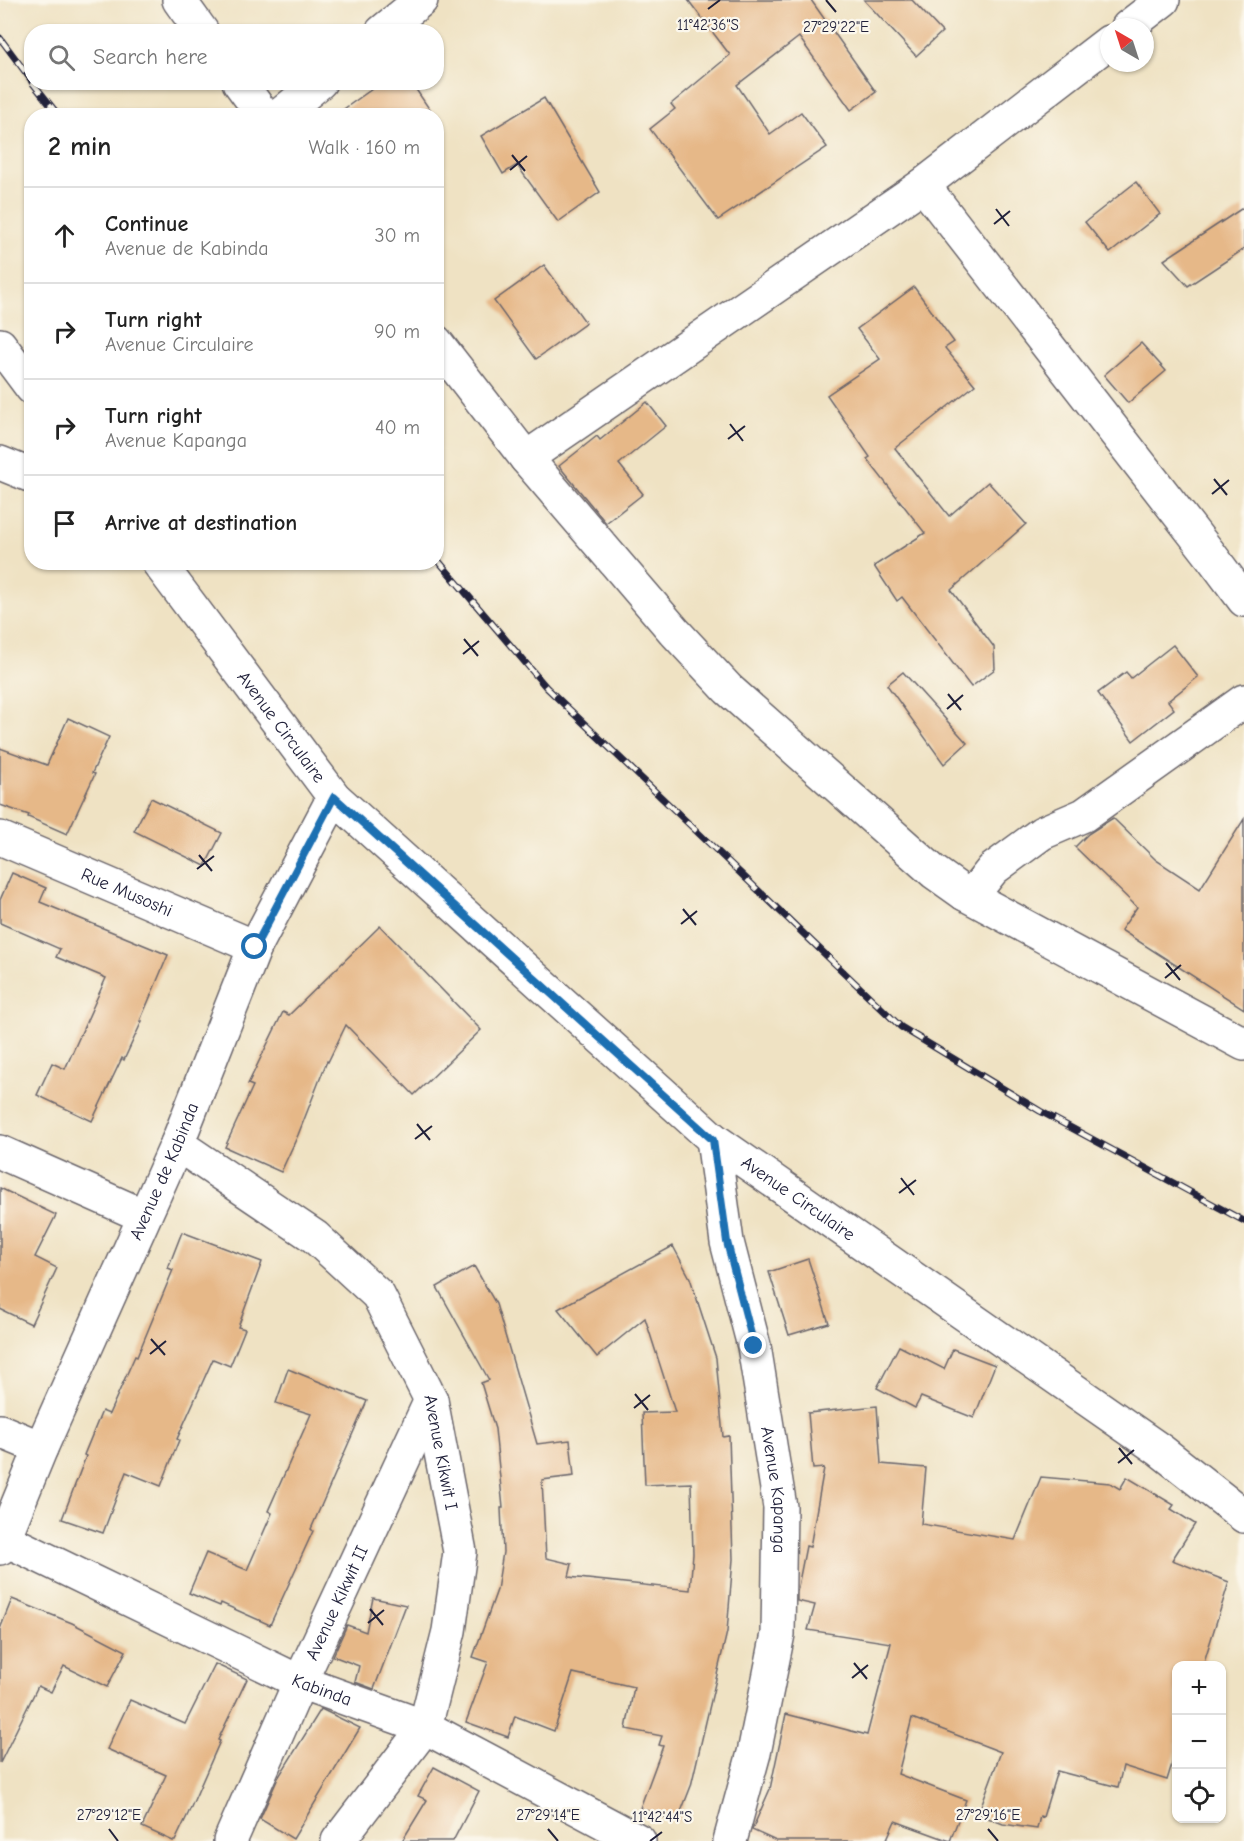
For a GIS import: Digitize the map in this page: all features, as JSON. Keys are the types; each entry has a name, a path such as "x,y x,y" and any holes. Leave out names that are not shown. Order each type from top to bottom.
{"street":[{"path":"179,0 196,24"},
{"path":"392,24 421,0"},
{"path":"1140,18 1163,0"},
{"path":"526,458 923,185 1100,49"},
{"path":"245,90 258,108"},
{"path":"289,108 310,90"},
{"path":"923,185 1244,600"},
{"path":"0,345 24,377"},
{"path":"444,352 526,458 674,631 728,689 934,872 965,894 1244,1044"},
{"path":"0,463 24,473"},
{"name":"Avenue Circulaire","path":"164,570 334,797 713,1140 1160,1449 1244,1516"},
{"path":"965,894 973,892 993,868 1042,834 1084,815 1244,701"},
{"name":"Avenue de Kabinda","path":"2,1543 41,1448 177,1144 255,947 334,797"},
{"name":"Rue Musoshi","path":"0,838 255,947"},
{"name":"Avenue Kapanga","path":"713,1140 727,1242 754,1346 780,1507 778,1634 754,1752 730,1841"},
{"name":"Avenue Kikwit I","path":"177,1144 315,1237 378,1295 431,1400 460,1552 449,1631 425,1728 338,1841"},
{"path":"0,1152 144,1216"},
{"name":"Avenue Kikwit II","path":"230,1841 300,1682 431,1400"},
{"path":"0,1431 41,1448"},
{"name":"Kabinda","path":"2,1543 300,1682 425,1728 639,1841"}],"building":[{"path":"688,0 811,0 876,92 851,110 799,37 737,85 770,134 801,112 827,147 718,220 650,129 675,109 671,104 730,55"},
{"path":"864,0 912,0 942,32 916,56"},
{"path":"371,90 416,90 429,108 345,108"},
{"path":"544,98 600,192 558,222 517,165 503,174 481,136"},
{"path":"1136,182 1160,214 1110,253 1085,222"},
{"path":"1244,207 1244,249 1188,286 1164,260"},
{"path":"544,265 586,323 536,359 494,301"},
{"path":"914,287 954,342 945,348 975,385 895,448 949,516 988,482 1026,524 951,590 994,647 995,669 971,687 902,597 897,601 874,566 925,533 867,459 870,457 827,395 880,359 857,329"},
{"path":"1141,343 1166,371 1128,403 1104,375"},
{"path":"647,402 666,426 619,464 643,494 606,523 559,466 597,436 600,440"},
{"path":"1173,645 1198,677 1168,701 1174,709 1133,741 1098,693 1126,672 1131,678"},
{"path":"903,672 967,743 944,764 887,685"},
{"path":"68,718 109,737 92,773 95,774 67,834 28,817 29,815 0,805 0,748 47,765"},
{"path":"151,798 222,833 205,866 134,831"},
{"path":"1113,818 1156,860 1200,889 1244,819 1244,1009 1121,930 1137,907 1075,847 1088,834"},
{"path":"12,873 46,888 40,902 168,955 140,1021 142,1021 92,1121 37,1095 52,1063 65,1069 106,978 56,957 60,949 0,923 0,900"},
{"path":"380,926 481,1030 414,1095 346,1025 327,1061 281,1172 225,1147 253,1086 248,1084 283,1012 289,1015"},
{"path":"0,1188 56,1215 35,1257 57,1268 31,1324 0,1309"},
{"path":"182,1232 262,1262 238,1327 245,1329 230,1366 213,1359 177,1439 179,1440 161,1486 126,1472 103,1533 62,1519 102,1411 109,1414 135,1356 137,1357 173,1270 168,1268"},
{"path":"673,1246 690,1278 716,1358 723,1437 729,1436 733,1559 727,1632 691,1786 677,1822 640,1808 663,1746 659,1745 662,1736 626,1729 634,1687 573,1673 554,1731 515,1716 508,1737 466,1722 488,1662 473,1657 497,1590 503,1552 501,1508 503,1508 495,1429 481,1383 489,1380 437,1287 474,1266 496,1304 537,1444 570,1440 574,1476 542,1480 546,1558 572,1564 569,1577 690,1590 693,1554 691,1483 645,1485 642,1413 675,1412 645,1318 597,1357 558,1309"},
{"path":"808,1259 829,1323 789,1335 769,1272"},
{"path":"899,1346 944,1369 953,1349 995,1365 974,1418 921,1397 915,1408 877,1388"},
{"path":"288,1369 367,1401 311,1529 313,1531 270,1625 221,1603 220,1606 189,1593 206,1553 247,1570 272,1513 268,1511 311,1414 276,1403"},
{"path":"877,1406 881,1464 926,1468 921,1524 1015,1540 1041,1477 1110,1483 1120,1489 1127,1477 1174,1505 1171,1509 1195,1524 1172,1560 1229,1582 1204,1661 1172,1661 1172,1764 1167,1780 1123,1766 1118,1787 1057,1771 1037,1829 1003,1824 978,1814 1001,1752 912,1718 898,1774 966,1800 950,1841 895,1821 886,1841 776,1841 752,1830 770,1789 786,1714 867,1735 891,1643 808,1630 815,1605 797,1601 806,1546 810,1547 824,1468 813,1469 808,1413"},
{"path":"373,1598 406,1605 374,1689 355,1682 359,1666 333,1656 347,1625 366,1632"},
{"path":"12,1599 72,1623 126,1651 107,1687 64,1666 51,1692 38,1686 0,1763 0,1629"},
{"path":"215,1664 247,1679 218,1740 220,1741 188,1814 173,1841 142,1827 166,1775 107,1749 130,1700 185,1724"},
{"path":"321,1709 360,1728 293,1839 260,1819 278,1778"},
{"path":"434,1767 479,1791 453,1841 402,1841 427,1800 418,1796"}],"railway":[{"path":"0,38 24,70"},
{"path":"38,90 53,108"},
{"path":"444,567 546,687 901,1027 1040,1111 1244,1221"}],"route":[{"path":"255,947 334,797 713,1140 727,1242 754,1346"}]}
